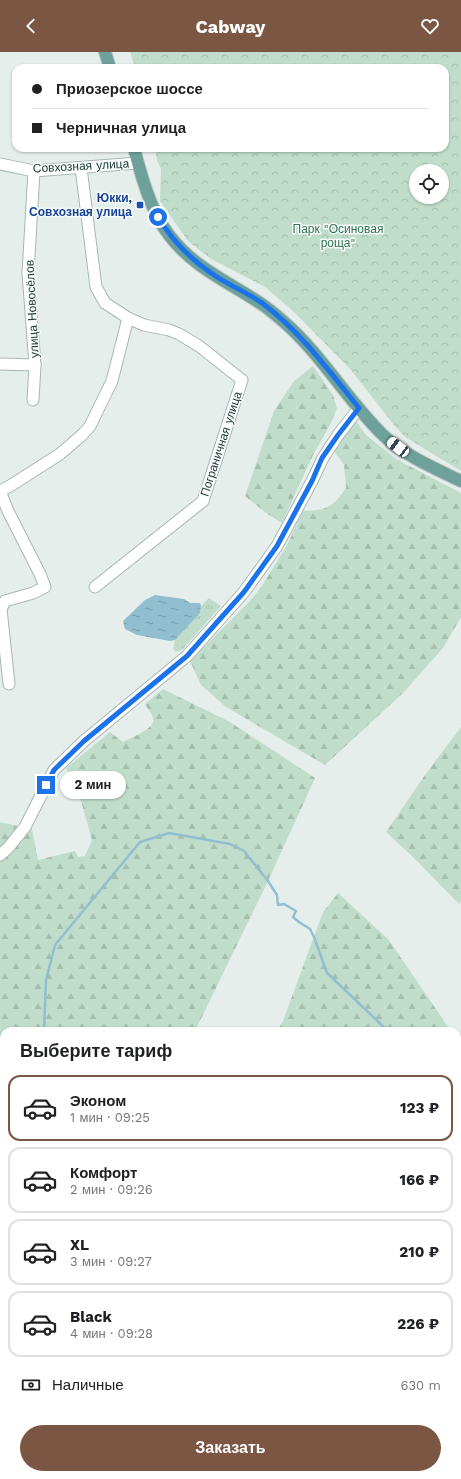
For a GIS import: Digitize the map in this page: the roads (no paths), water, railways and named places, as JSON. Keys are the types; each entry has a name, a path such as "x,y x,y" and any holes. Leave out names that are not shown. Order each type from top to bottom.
{"main road":[{"path":"105,52 109,64"},
{"path":"135,152 158,217 168,234 177,244 199,265 261,303 284,322 316,355 384,436 398,447 420,460 461,481"}],"street":[{"name":"Совхозная улица","path":"0,164 34,171 138,163"},
{"name":"Пограничная улица","path":"81,168 96,287 105,303 128,318 144,325 169,330 179,334 200,346 242,380 204,501 95,587"},
{"name":"улица Новосёлов","path":"33,400 35,365 28,273 34,171"},
{"path":"9,684 1,609 6,601 33,594 45,587 8,511 0,491 60,454 90,426 112,381 128,318"},
{"path":"0,364 35,365"},
{"path":"0,855 8,848 25,827 54,770 84,741 187,656 244,592 277,546 312,481 322,458 359,408"}],"water":[{"path":"155,595 184,599 190,603 200,603 200,613 175,640 170,641 137,635 125,629 123,621 145,600"}],"waterway":[{"path":"44,1027 46,980 55,945 140,842 169,833 230,844 244,851 268,881 277,895 278,905 284,904 296,911 293,917 310,929 327,973 384,1027"}],"place":[{"name":"Юкки, Совхозная улица","path":"140,205"}],"park label":[{"name":"Парк \"Осиновая роща\"","path":"338,236"}]}
